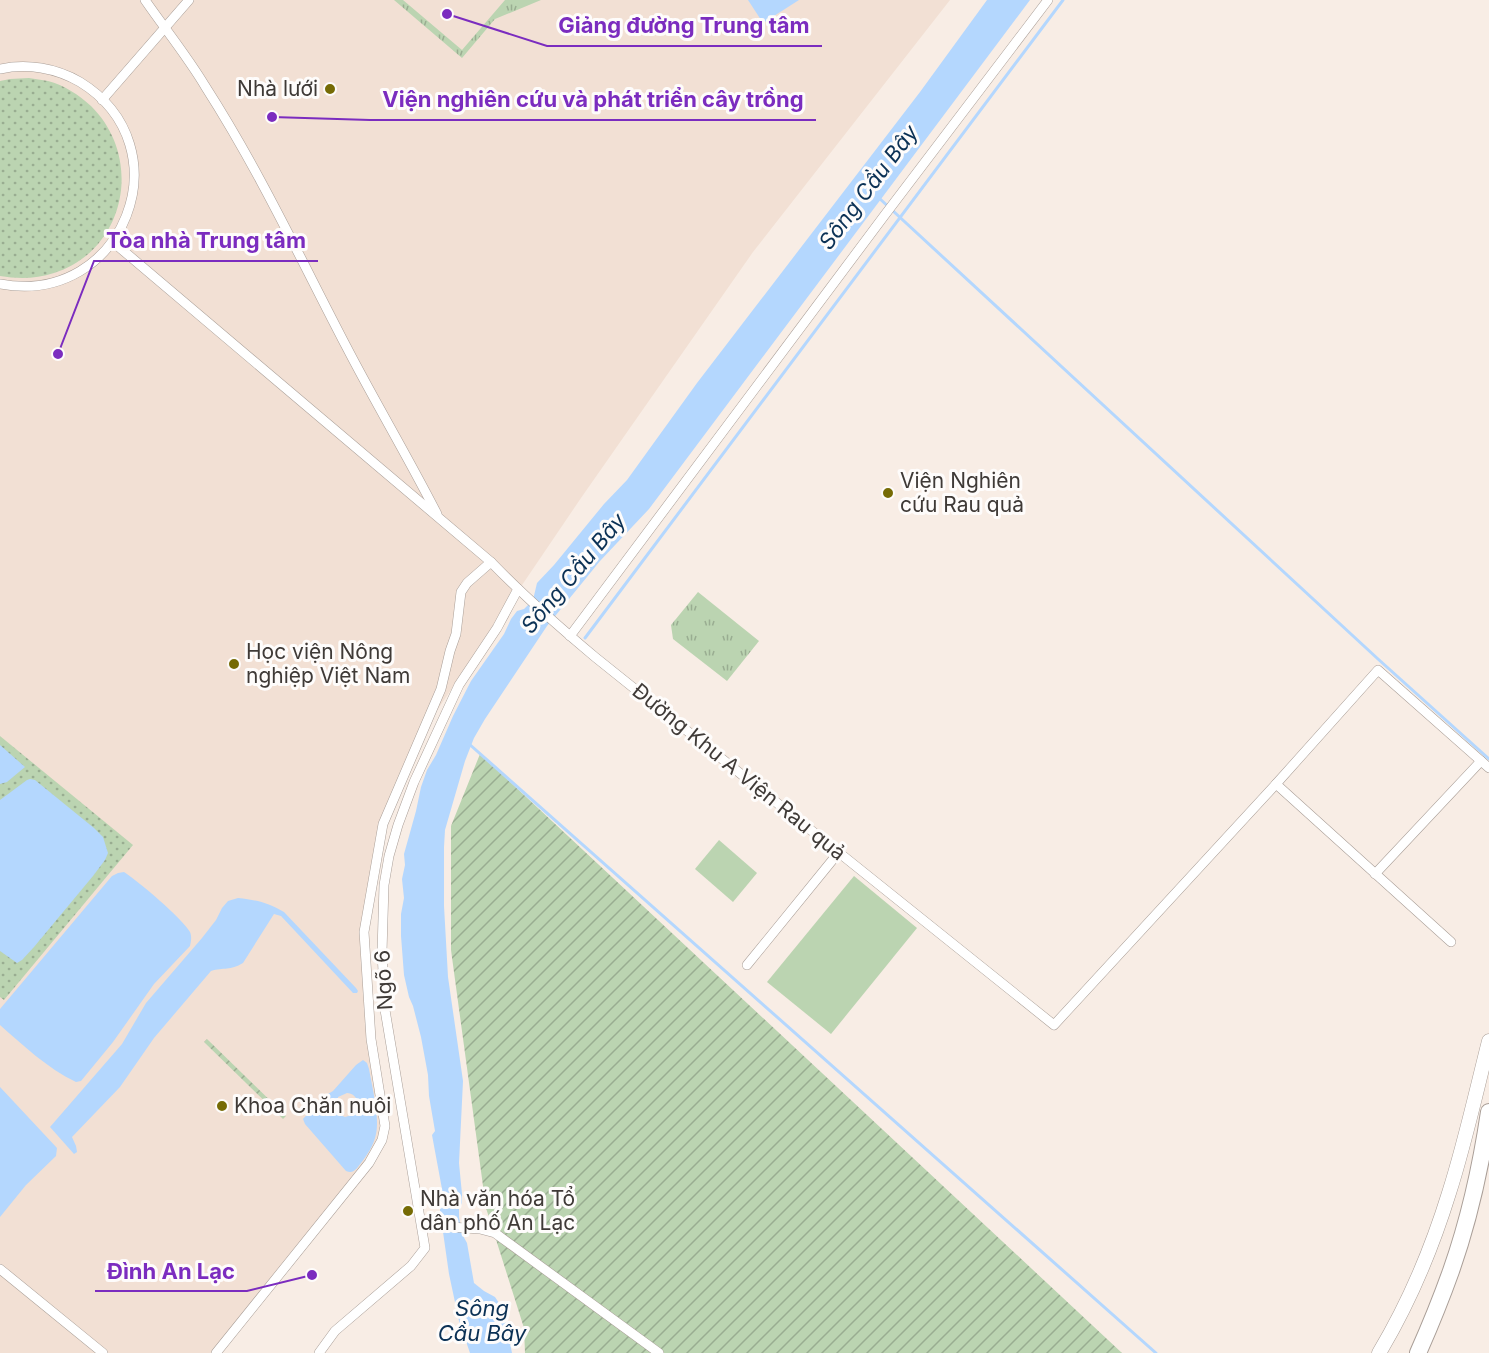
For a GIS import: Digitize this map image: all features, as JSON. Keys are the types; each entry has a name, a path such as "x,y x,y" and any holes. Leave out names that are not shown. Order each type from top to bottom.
{"highway":[{"path":"1416,1353 1427,1332 1451,1271 1462,1236 1478,1173 1489,1112"}],"main road":[{"path":"1379,1353 1424,1264 1449,1195 1489,1041"}],"street":[{"path":"145,0 205,84 273,201 350,355 416,472 439,519"},
{"path":"102,100 189,0"},
{"path":"570,636 1048,0"},
{"path":"0,69 33,67 59,72 84,85 102,100 116,117 131,151 134,169 134,188 124,224 113,242 96,261 64,280 46,285 28,287 0,284"},
{"name":"Đường Khu A Viện Rau quả","path":"113,242 491,562 553,622 1054,1025 1276,784"},
{"path":"216,1353 369,1163 382,1140 385,1126 371,1039 364,932 383,824 441,689 456,634 461,592 467,583 491,562"},
{"name":"Ngõ 6","path":"319,1353 335,1331 411,1266 425,1246 425,1225 385,1010 382,952 384,885 398,825 414,782 459,685 519,591"},
{"path":"1452,942 1276,784 1378,670 1489,768"},
{"path":"1375,873 1481,761"},
{"path":"747,965 839,852"},
{"path":"425,1225 477,1228 501,1236 659,1353"},
{"path":"0,1269 103,1353"}],"shaded area":[{"name":"Học viện Nông nghiệp Việt Nam","path":"0,0 950,0 753,252 581,498 419,737 380,822 361,932 368,1044 381,1129 378,1144 370,1158 211,1353 0,1353"}],"green space":[{"path":"394,0 403,0 462,50 505,0 541,0 495,19 462,58"},
{"path":"29,78 60,85 91,106 108,127 118,151 122,176 119,200 111,224 98,245 78,261 54,273 14,278 0,276 0,81"},
{"path":"698,592 759,641 727,681 673,639 671,625"},
{"path":"0,736 133,845 4,1000 0,997"},
{"path":"480,754 1122,1353 525,1353 524,1328 486,1208 451,950 451,826"},
{"path":"719,840 757,873 733,902 695,869"},
{"path":"854,876 917,928 831,1034 767,982"},
{"path":"207,1039 286,1116 283,1119 204,1042"}],"water":[{"path":"748,0 799,0 763,23"},
{"name":"Sông Cầu Bây","path":"987,0 1030,0 649,509 600,561 547,626 485,719 465,761 445,830 444,847 444,906 448,977 463,1081 459,1163 462,1203 459,1217 462,1234 467,1243 474,1283 495,1297 503,1309 512,1353 470,1353 459,1321 449,1274 440,1211 442,1189 432,1135 435,1131 428,1075 421,1037 404,975 401,936 404,854 427,770 471,681 517,611 524,609 533,600 537,583 627,480 697,383 920,92"},
{"path":"0,745 25,767 7,782 0,784"},
{"path":"30,779 35,780 94,828 103,837 108,853 93,876 34,947 17,963 0,951 0,800"},
{"path":"124,872 178,917 191,934 190,946 154,984 113,1042 81,1081 76,1082 27,1049 0,1025 0,1009 112,876"},
{"path":"238,898 262,902 284,912 356,988 357,993 353,993 281,916 274,914 243,963 211,971 154,1038 120,1087 72,1137 77,1152 74,1154 50,1127 122,1044 146,1003 202,938 222,908 228,901"},
{"path":"363,1060 369,1069 377,1128 374,1142 368,1153 356,1169 349,1172 303,1119","holes":["347,1093 355,1097 358,1103 352,1115 345,1117 336,1113 334,1107 338,1097"]},
{"path":"0,1087 57,1148 56,1156 26,1185 0,1217"}],"waterway":[{"path":"585,638 1063,0"},
{"path":"879,198 1489,759"},
{"path":"468,743 1156,1353"}],"place":[{"name":"Giảng đường Trung tâm","path":"447,14"},
{"name":"Nhà lưới","path":"330,89"},
{"name":"Viện nghiên cứu và phát triển cây trồng","path":"272,117"},
{"name":"Tòa nhà Trung tâm","path":"58,354"},
{"name":"Viện Nghiên cứu Rau quả","path":"888,493"},
{"name":"Học viện Nông nghiệp Việt Nam","path":"234,664"},
{"name":"Khoa Chăn nuôi","path":"222,1106"},
{"name":"Nhà văn hóa Tổ dân phố An Lạc","path":"408,1211"},
{"name":"Đình An Lạc","path":"312,1275"}]}
